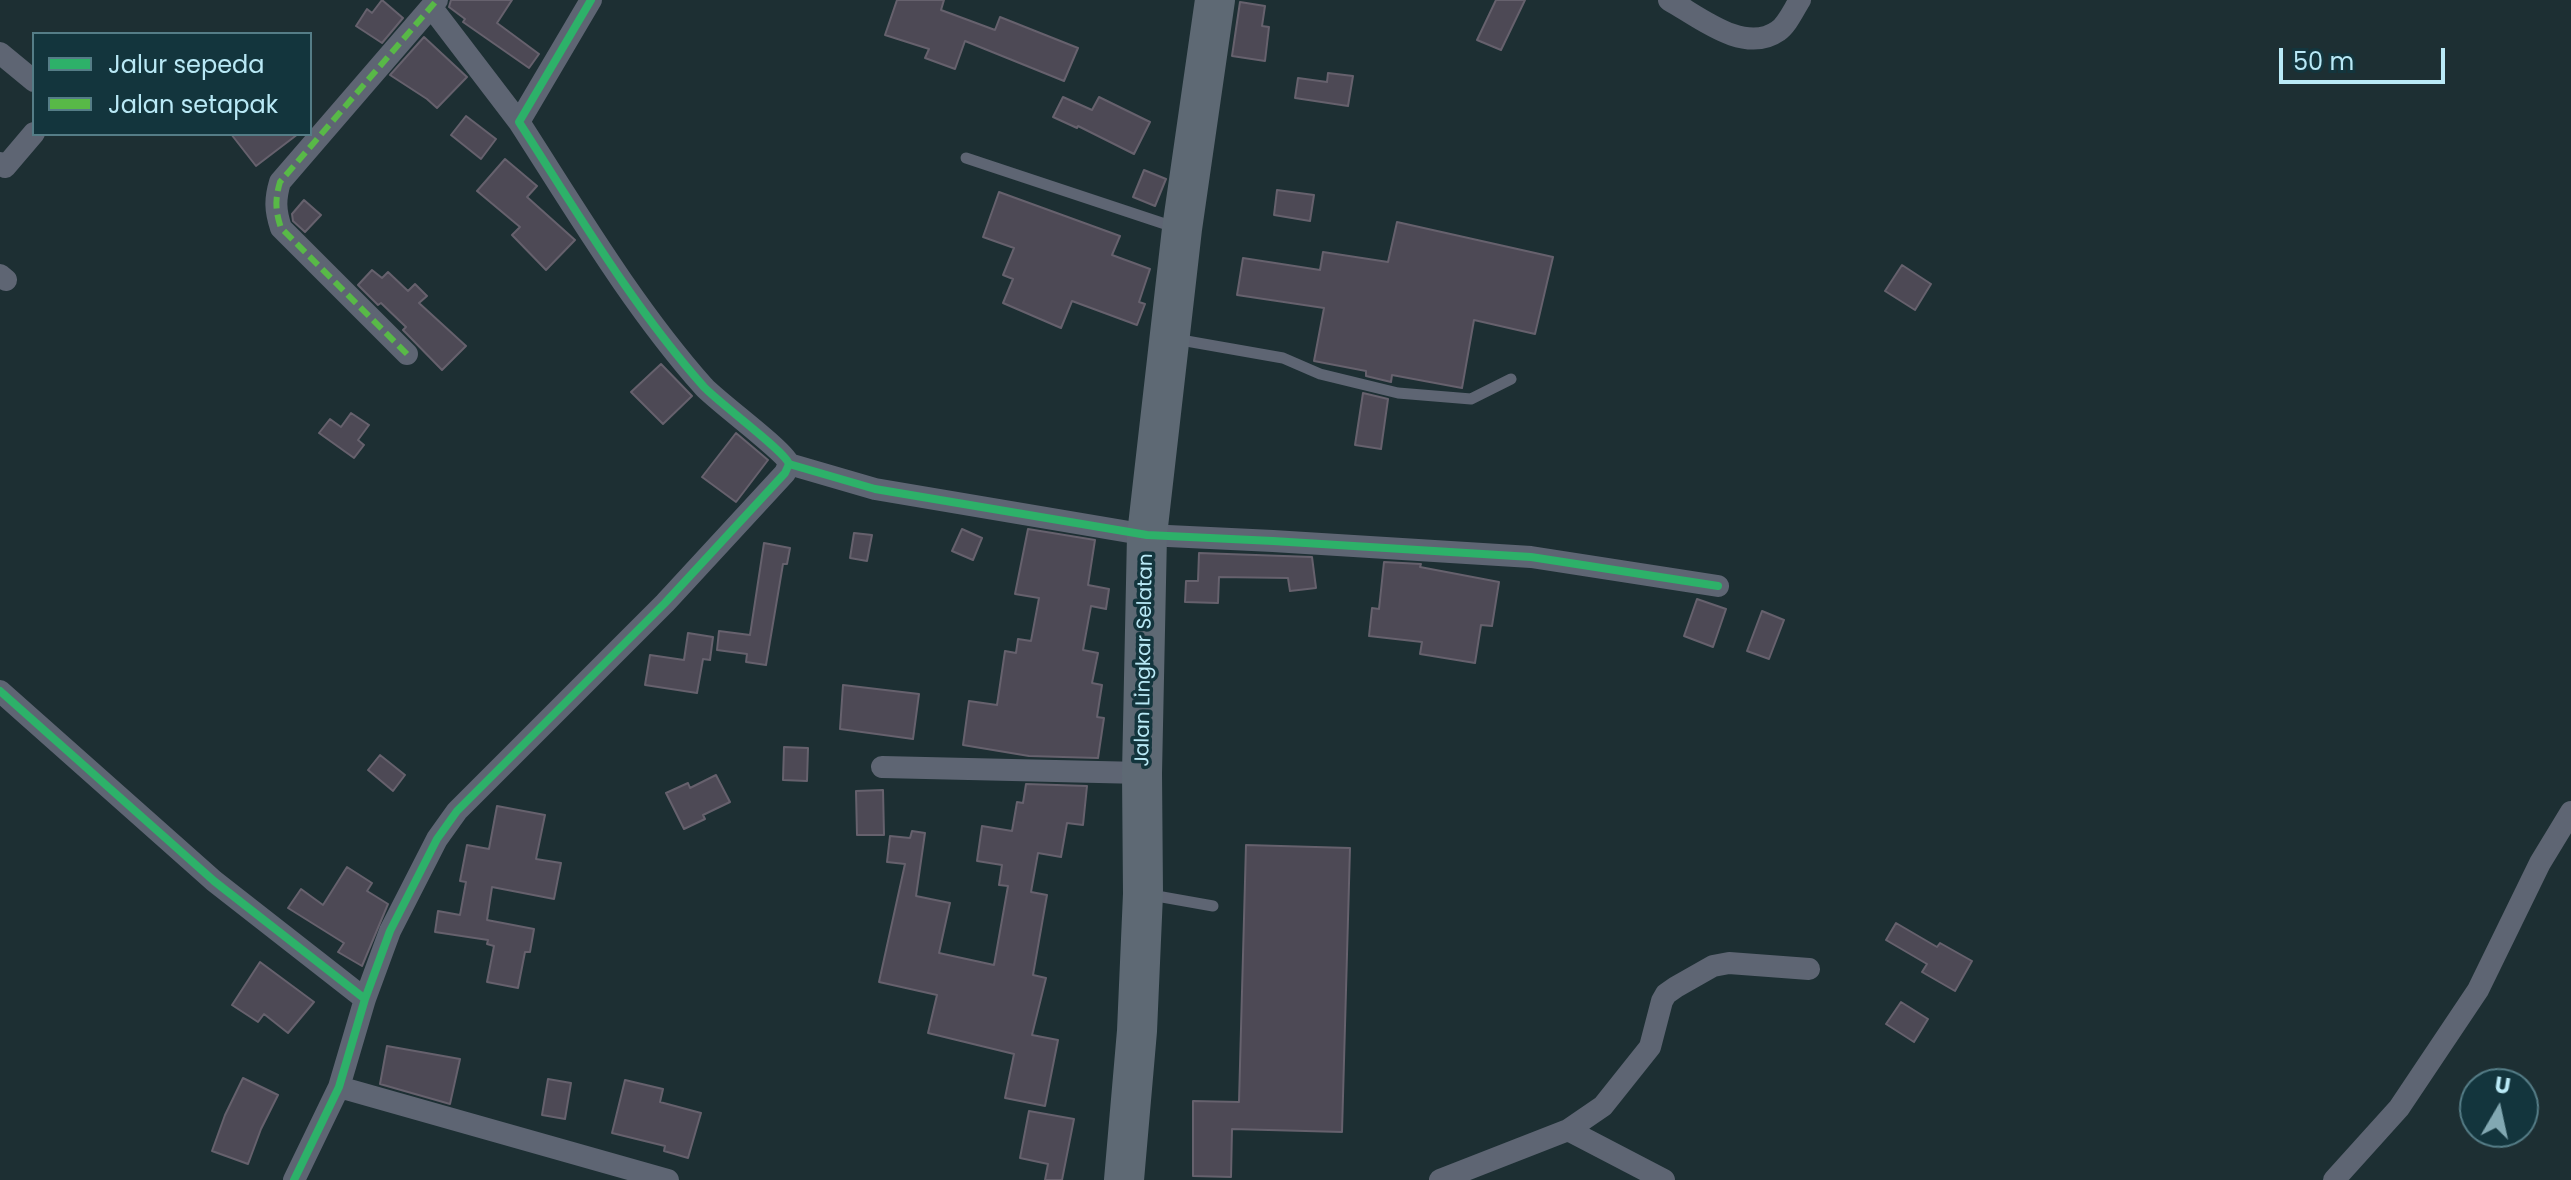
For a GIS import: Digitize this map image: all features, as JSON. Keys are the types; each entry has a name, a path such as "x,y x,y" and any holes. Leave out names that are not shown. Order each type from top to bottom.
{"highway":[{"name":"Jalan Lingkar Selatan","path":"1124,1180 1137,1031 1143,894 1147,535 1182,229 1215,0"}],"street":[{"path":"519,122 591,0"},
{"path":"1669,0 1736,37 1753,39 1779,31 1800,0"},
{"path":"294,1180 339,1087 365,999 390,931 437,839 457,811 665,603 785,473 789,464 786,455 707,390 661,336 519,122 434,4 280,182 276,196 275,211 281,228 407,354"},
{"path":"0,53 32,79"},
{"path":"0,163 5,167 32,135"},
{"path":"789,464 875,489 1147,535 1531,557 1718,586"},
{"path":"0,691 214,881 365,999"},
{"path":"882,767 1142,773"},
{"path":"2334,1180 2399,1108 2478,990 2540,863 2571,812"},
{"path":"1440,1180 1568,1130 1603,1106 1650,1047 1662,1001 1676,987 1713,966 1729,963 1809,969"},
{"path":"339,1087 668,1180"},
{"path":"1568,1130 1664,1180"}],"lane":[{"path":"966,158 1182,229"},
{"path":"1170,338 1283,358 1320,374 1398,393 1471,399 1511,379"},
{"path":"1143,894 1213,906"}],"building":[{"path":"382,0 403,18 382,43 356,26 367,9 372,13"},
{"path":"451,0 512,0 497,23 539,54 529,68 463,22 465,19 449,7"},
{"path":"897,0 944,0 941,10 995,30 1000,17 1078,48 1064,81 965,41 955,69 925,58 929,49 885,35"},
{"path":"1496,0 1525,0 1501,50 1477,40"},
{"path":"1240,2 1265,6 1262,26 1269,27 1265,61 1232,56"},
{"path":"424,37 467,77 437,108 390,75"},
{"path":"1328,73 1353,76 1348,106 1295,98 1298,78 1327,82"},
{"path":"1063,97 1092,110 1099,97 1150,122 1134,154 1053,117"},
{"path":"466,116 496,139 481,159 451,135"},
{"path":"233,136 295,136 256,166"},
{"path":"505,159 537,186 527,197 575,240 546,270 512,235 520,227 477,191"},
{"path":"1144,170 1166,179 1155,206 1133,197"},
{"path":"1277,190 1314,195 1310,221 1274,215"},
{"path":"999,192 1120,236 1112,255 1150,269 1139,302 1145,304 1137,325 1072,301 1061,328 1003,303 1013,279 1003,275 1014,248 983,237"},
{"path":"304,200 321,215 305,232 293,221 292,214"},
{"path":"1397,222 1553,257 1535,334 1474,320 1462,388 1392,375 1391,382 1366,376 1366,371 1314,361 1324,308 1237,295 1243,258 1320,270 1323,252 1388,262"},
{"path":"1902,265 1931,284 1915,310 1885,291"},
{"path":"372,270 382,278 388,272 408,291 415,284 427,296 419,303 466,346 442,370 403,330 406,327 358,285"},
{"path":"661,364 692,396 663,424 631,392"},
{"path":"1363,393 1388,399 1381,449 1355,445"},
{"path":"351,413 369,425 358,440 364,445 354,458 319,433 330,419 341,427"},
{"path":"736,433 768,460 736,502 702,477"},
{"path":"962,529 982,538 973,560 952,551"},
{"path":"1028,529 1095,540 1088,585 1109,589 1106,609 1091,606 1083,650 1098,653 1092,683 1102,685 1097,717 1104,718 1098,758 1029,756 963,745 969,701 997,705 1005,651 1016,653 1018,639 1031,641 1039,598 1015,594"},
{"path":"854,533 872,535 867,561 850,558"},
{"path":"764,543 790,548 787,564 783,564 766,665 746,662 747,654 717,650 719,631 750,635"},
{"path":"1199,553 1312,557 1316,588 1290,591 1288,578 1219,577 1218,603 1185,602 1186,581 1198,581"},
{"path":"1384,562 1421,564 1420,567 1499,582 1492,626 1481,625 1475,663 1420,654 1422,642 1369,636 1372,608 1379,609"},
{"path":"1697,599 1726,609 1713,647 1684,636"},
{"path":"1762,611 1784,620 1769,659 1747,651"},
{"path":"688,633 713,637 710,660 703,659 697,693 645,685 650,655 684,660"},
{"path":"843,685 919,694 913,739 840,729"},
{"path":"784,747 808,748 807,781 783,780"},
{"path":"380,755 405,775 393,791 368,770"},
{"path":"716,775 730,802 703,815 705,819 684,829 666,793 688,783 690,788"},
{"path":"1026,784 1087,786 1083,825 1067,823 1061,857 1038,853 1031,892 1047,895 1033,975 1046,978 1032,1035 1058,1040 1045,1106 1005,1098 1014,1054 928,1033 937,995 879,982 905,864 887,862 890,836 910,838 912,831 925,833 916,896 950,903 939,953 994,965 1008,886 999,885 1002,865 977,861 982,826 1012,831 1017,802 1023,803"},
{"path":"883,790 884,835 857,835 856,791"},
{"path":"497,806 545,815 536,859 561,863 554,899 492,887 487,920 534,929 530,952 525,952 518,988 487,982 494,946 487,944 488,940 435,932 438,911 460,915 466,882 460,881 467,845 489,849"},
{"path":"1246,845 1350,848 1342,1132 1232,1129 1231,1177 1193,1176 1193,1101 1239,1102"},
{"path":"347,867 372,883 367,891 388,904 362,966 338,952 344,943 288,908 301,889 323,905"},
{"path":"1896,923 1937,947 1940,943 1972,961 1955,991 1922,972 1927,964 1886,940"},
{"path":"260,962 314,1002 288,1033 264,1014 258,1022 232,1005"},
{"path":"1901,1002 1928,1019 1914,1042 1886,1024"},
{"path":"387,1046 460,1059 450,1104 380,1084"},
{"path":"243,1078 278,1095 248,1164 212,1151"},
{"path":"548,1079 571,1083 565,1119 542,1115"},
{"path":"625,1080 663,1089 660,1102 701,1113 688,1158 664,1151 665,1146 612,1133"},
{"path":"1029,1111 1074,1119 1062,1180 1045,1180 1048,1164 1020,1158"}],"marked path":[{"path":"407,354 281,228 277,199 280,182 437,0"}],"cycle path":[{"path":"591,0 519,122 607,258 678,356 704,387 777,449 789,464 875,489 1147,535 1531,557 1718,586"},
{"path":"294,1180 339,1087 365,999 390,931 437,839 457,811 665,603 785,473 789,464"},
{"path":"0,691 214,881 365,999"}]}
